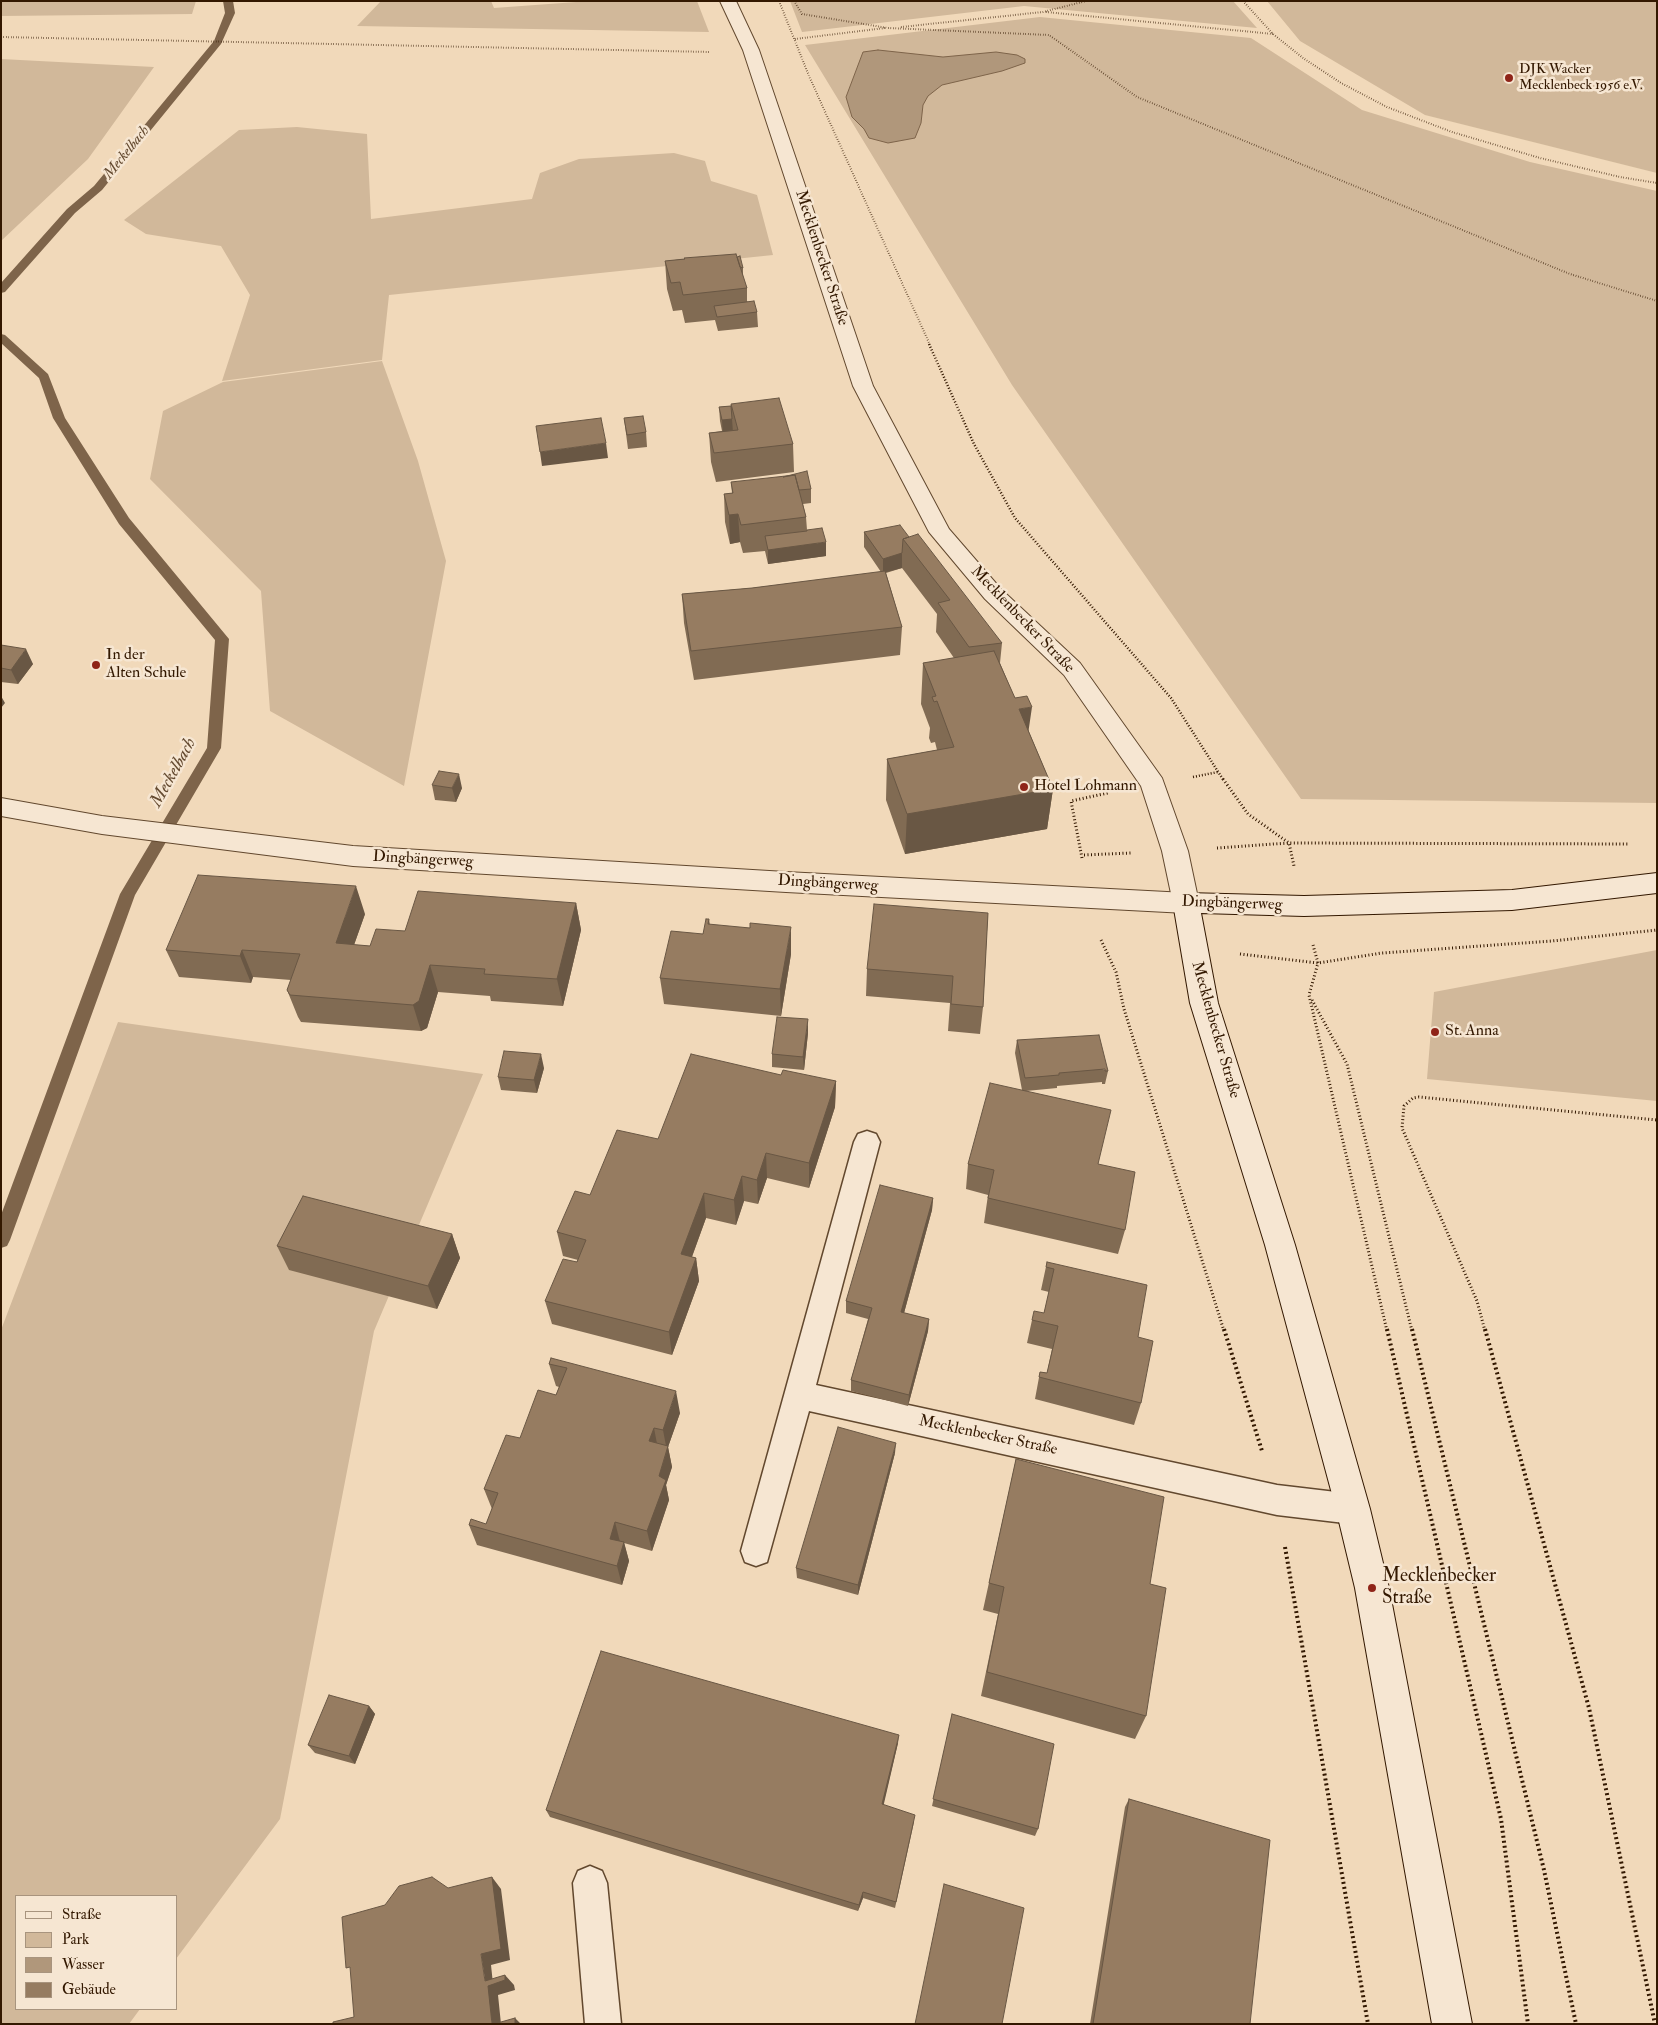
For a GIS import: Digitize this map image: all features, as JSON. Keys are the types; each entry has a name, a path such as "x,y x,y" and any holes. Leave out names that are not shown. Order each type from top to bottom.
{"street":[{"name":"Mecklenbecker Straße","path":"728,1 750,50 863,386 940,532 993,594 1072,670 1153,784 1174,851 1186,903 1204,1003 1280,1245 1353,1509 1372,1588 1452,2024"},
{"name":"Dingbängerweg","path":"1,807 125,828 353,856 786,882 1090,896 1186,903 1304,906 1512,900 1657,883"}],"lane":[{"path":"756,1552 867,1142"},
{"name":"Mecklenbecker Straße","path":"799,1395 1277,1500 1353,1509"},
{"path":"590,1883 603,2024"}],"path":[{"path":"779,1 813,85 974,444 1016,518 1172,698 1218,772 1248,814 1289,843 1637,844"},
{"path":"794,1 802,14 888,28 1049,35 1137,97 1570,274 1657,301"},
{"path":"795,39 1043,12 1086,1"},
{"path":"1243,1 1273,34 1302,58 1340,83 1387,107 1434,125 1540,158 1620,177 1657,183"},
{"path":"1043,12 1273,34"},
{"path":"1,37 702,52 750,50"},
{"path":"1289,843 1318,964 1309,995 1501,1819 1528,2024"},
{"path":"1081,855 1101,939 1116,972 1124,1010 1277,1500 1368,2024"},
{"path":"1318,964 1382,953 1552,942 1657,930"},
{"path":"1309,995 1347,1064 1544,1870 1576,2024"},
{"path":"1656,2024 1589,1708 1477,1301 1402,1128 1404,1106 1413,1098 1419,1097 1657,1120"}],"green space":[{"path":"1,1 196,1 192,14 1,16"},
{"path":"381,1 491,1 494,8 590,1 697,1 709,32 357,26"},
{"path":"790,1 1233,1 1257,28 1024,6 802,32"},
{"name":"DJK Wacker Mecklenbeck 1956 e.V.","path":"1267,1 1657,1 1657,173 1425,115 1300,41"},
{"path":"1040,17 1251,38 1362,110 1530,162 1657,191 1657,803 1301,799 1012,385 805,45"},
{"path":"1,59 154,67 88,159 1,241"},
{"path":"297,127 367,134 371,219 532,199 540,173 579,159 674,153 705,161 711,181 757,195 773,255 389,295 382,360 222,381 250,295 221,246 146,234 124,220 239,130"},
{"path":"382,361 418,461 446,561 404,786 270,711 261,591 150,479 163,411 223,382"},
{"path":"1657,950 1657,1101 1427,1079 1434,992"},
{"path":"118,1022 483,1074 374,1331 280,1819 178,1956 178,1895 15,1895 15,2010 139,2010 129,2024 1,2024 1,1330"}],"water":[{"path":"878,50 943,57 996,52 1017,55 1025,59 1025,63 1002,71 942,85 928,96 923,105 921,123 915,138 888,143 869,138 864,129 852,117 846,97 863,52"}],"building":[{"path":"736,254 747,288 683,295 680,282 671,283 665,261 684,258"},
{"path":"740,256 743,268 740,267 737,257"},
{"path":"754,301 757,312 717,317 714,306"},
{"path":"779,398 793,444 714,453 709,433 738,430 731,404"},
{"path":"731,406 732,419 722,420 719,407"},
{"path":"643,416 646,432 627,435 624,418"},
{"path":"601,418 606,443 540,452 536,426"},
{"path":"807,471 811,489 799,490 795,475 783,477"},
{"path":"795,475 806,517 741,525 738,514 729,515 724,494 733,493 731,482"},
{"path":"900,525 909,537 903,539 902,553 883,559 864,532"},
{"path":"822,528 826,542 768,550 765,536"},
{"path":"918,534 1002,643 969,647 938,603 950,600 903,539"},
{"path":"885,571 902,627 691,651 682,594 752,588"},
{"path":"1,645 26,649 11,670 1,668"},
{"path":"994,651 1015,698 1027,696 1032,707 1019,709 1053,789 907,814 887,759 954,747 937,701 934,702 932,697 936,696 923,663"},
{"path":"439,771 459,774 452,788 432,785"},
{"path":"198,875 356,886 336,943 370,946 376,929 405,931 418,891 576,903 557,979 484,974 485,969 430,965 419,1001 413,1005 290,995 287,990 300,954 242,950 240,956 166,950"},
{"path":"874,904 988,913 983,1007 951,1004 953,976 867,969"},
{"path":"706,919 709,919 708,924 750,928 750,923 791,927 780,989 660,978 671,931 703,934"},
{"path":"777,1017 808,1019 803,1057 772,1054"},
{"path":"1099,1035 1108,1071 1105,1071 1105,1069 1025,1078 1017,1040"},
{"path":"504,1051 541,1054 534,1080 498,1077"},
{"path":"691,1054 781,1075 783,1070 836,1081 809,1163 766,1153 757,1180 742,1176 734,1200 704,1193 681,1254 696,1258 669,1332 545,1301 563,1259 577,1262 586,1240 557,1232 575,1191 590,1195 617,1130 658,1139"},
{"path":"990,1083 1111,1110 1098,1164 1135,1172 1125,1230 988,1198 994,1170 968,1164"},
{"path":"880,1185 933,1198 901,1312 929,1319 909,1395 851,1380 872,1308 846,1301"},
{"path":"303,1196 452,1234 428,1286 277,1246"},
{"path":"1047,1262 1147,1285 1138,1337 1153,1341 1141,1403 1039,1377 1040,1372 1047,1373 1058,1326 1032,1320 1034,1311 1044,1313 1054,1269 1046,1267"},
{"path":"551,1358 676,1391 663,1430 654,1428 649,1441 668,1446 659,1476 666,1480 647,1531 615,1522 610,1539 624,1542 617,1566 469,1525 471,1519 486,1524 498,1493 484,1489 506,1435 520,1438 538,1390 556,1395 567,1368 549,1364"},
{"path":"838,1427 896,1443 858,1585 796,1568"},
{"path":"1016,1459 1164,1497 1150,1584 1166,1588 1146,1716 987,1672 1004,1587 989,1583"},
{"path":"601,1651 899,1735 882,1804 915,1815 896,1902 863,1892 859,1905 546,1810"},
{"path":"329,1695 369,1706 349,1756 308,1745"},
{"path":"952,1714 1054,1744 1038,1829 933,1799"},
{"path":"1129,1799 1270,1840 1250,2024 1093,2024"},
{"path":"432,1877 448,1888 492,1877 501,1949 481,1954 485,1981 505,1975 505,1980 488,1986 492,2024 333,2024 333,2022 354,2017 350,1967 346,1968 342,1917 385,1905 399,1886"},
{"path":"944,1884 1024,1908 1002,2024 915,2024"},
{"path":"515,2018 515,2024 494,2024"}],"waterway":[{"name":"Meckelbach","path":"1,290 71,211 98,188 218,42 230,13 228,1"},
{"name":"Meckelbach","path":"1,337 44,377 59,418 124,521 222,639 214,748 128,894 1,1240"}],"place":[{"name":"DJK Wacker Mecklenbeck 1956 e.V.","path":"1509,78"},
{"name":"In der Alten Schule","path":"96,665"},
{"name":"Hotel Lohmann","path":"1024,787"},
{"name":"St. Anna","path":"1435,1032"},
{"name":"Mecklenbecker Straße","path":"1372,1588"}]}
